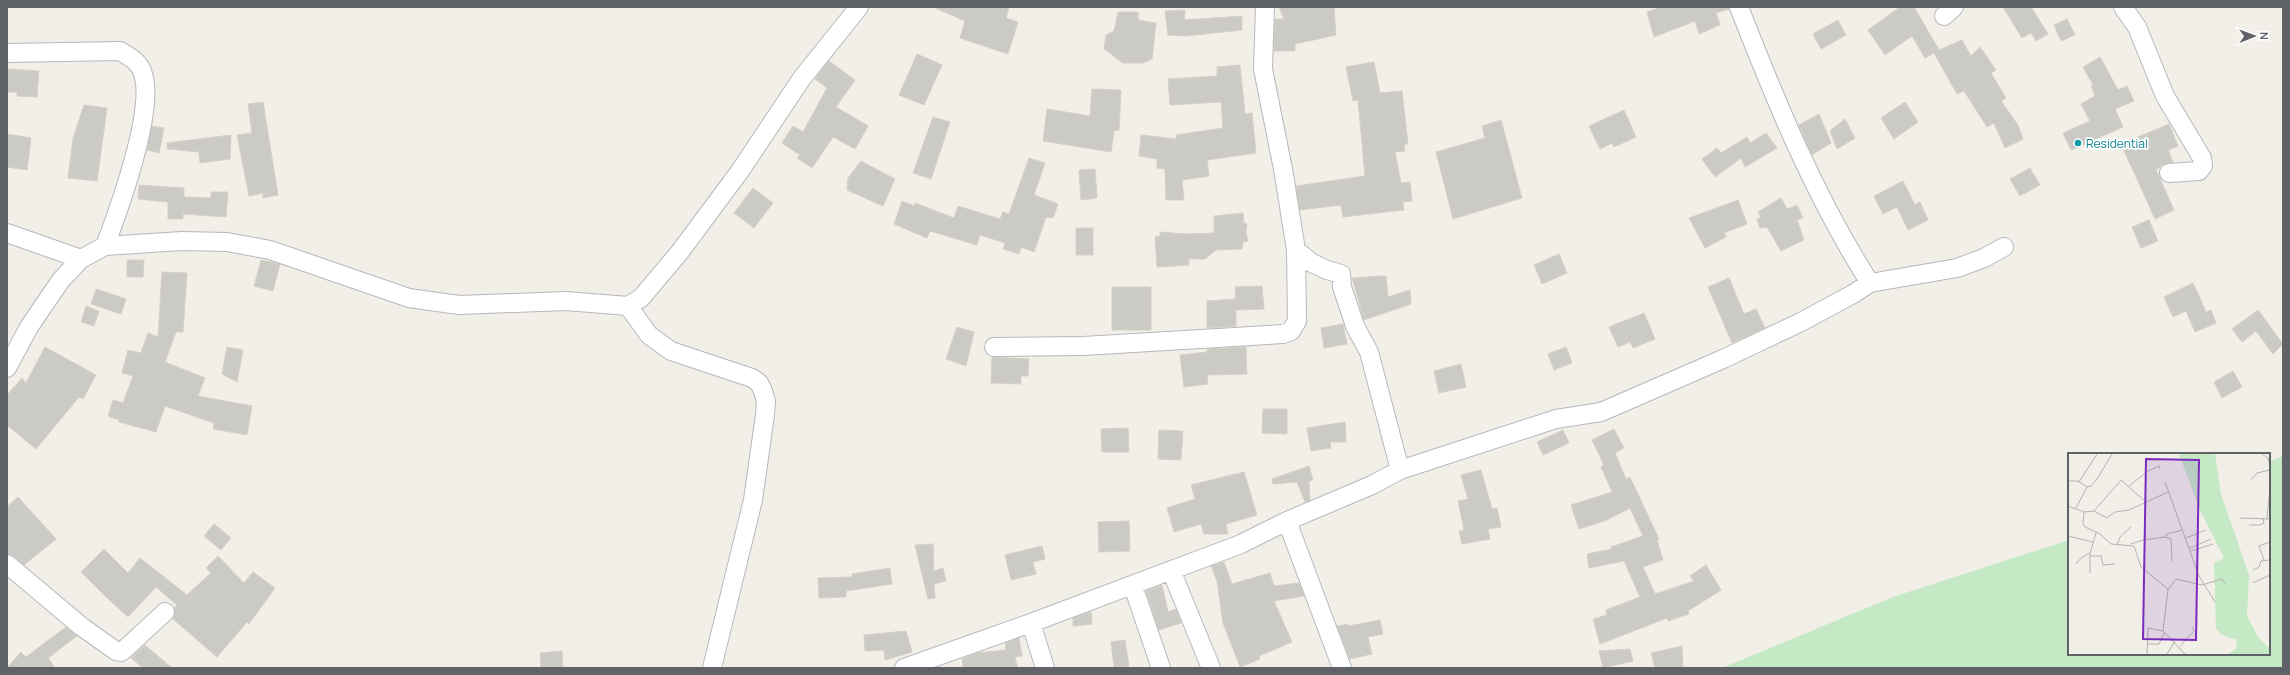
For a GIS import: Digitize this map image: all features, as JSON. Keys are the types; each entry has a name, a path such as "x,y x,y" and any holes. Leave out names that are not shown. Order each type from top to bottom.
{"street":[{"path":"7,368 29,327 57,286 81,259 105,246 182,241 227,242 270,250 409,298 459,305 566,301 628,306 641,298 679,253 740,171 802,78 859,7"},
{"path":"994,347 1083,346 1283,334 1290,330 1297,321 1296,250 1283,169 1263,69 1265,7"},
{"path":"1739,7 1781,113 1836,223 1870,283"},
{"path":"2123,7 2137,27 2165,96 2202,158 2203,166 2199,171 2169,173"},
{"path":"7,53 120,51 132,58 139,65 143,74 146,92 135,154 120,208 105,246"},
{"path":"7,233 81,259"},
{"path":"904,668 1031,624 1241,544 1287,521 1372,485 1400,470 1556,419 1601,412 1766,339 1853,294 1870,283 1957,268 1984,258 2004,247"},
{"path":"1296,250 1312,263 1340,274 1342,287 1355,326 1369,352 1400,470"},
{"path":"628,306 649,335 671,350 752,378 759,383 766,401 753,500 712,668"},
{"path":"1287,521 1342,668"},
{"path":"7,564 82,627 116,651 121,652 165,612"},
{"path":"1171,570 1211,668"},
{"path":"1133,586 1161,668"},
{"path":"1031,624 1045,668"}],"green space":[{"path":"2283,456 2283,668 1722,668 1893,597 2068,540 2068,655 2270,655 2270,462"}],"building":[{"path":"933,7 1009,7 1006,18 1018,22 1008,54 960,38 965,21"},
{"path":"1279,7 1334,7 1336,35 1295,44 1295,51 1274,51 1275,19 1284,19"},
{"path":"1662,7 1729,7 1729,9 1716,13 1720,25 1699,34 1695,21 1654,37 1647,12"},
{"path":"1900,7 1914,7 1939,50 1962,40 1971,56 1980,47 1996,70 1991,73 2006,98 2001,101 2018,125 2023,139 2005,148 1994,123 1987,127 1964,91 1957,94 1934,53 1925,58 1912,36 1885,55 1868,30"},
{"path":"2003,7 2031,7 2048,34 2036,41 2031,33 2022,38"},
{"path":"1185,10 1184,20 1242,16 1242,30 1186,36 1168,35 1165,11"},
{"path":"1118,12 1138,12 1138,20 1156,23 1152,59 1143,63 1123,63 1104,49 1106,35 1114,31"},
{"path":"2067,19 2075,35 2061,41 2054,25"},
{"path":"1838,20 1846,35 1821,49 1813,34"},
{"path":"917,54 942,65 924,105 899,95"},
{"path":"2100,57 2118,90 2127,86 2134,101 2115,109 2123,127 2071,150 2063,133 2090,121 2081,104 2095,96 2091,86 2093,85 2083,67"},
{"path":"829,61 855,80 836,107 868,126 855,149 833,137 812,168 797,158 800,155 782,143 793,126 803,132 827,88 815,79"},
{"path":"1374,62 1380,93 1402,91 1408,144 1404,145 1405,151 1395,152 1401,183 1410,182 1412,201 1403,202 1404,210 1343,217 1341,205 1300,210 1296,186 1365,176 1358,100 1353,101 1346,67"},
{"path":"1240,65 1245,114 1252,113 1256,153 1207,160 1209,176 1182,180 1184,200 1166,200 1165,169 1157,168 1157,159 1139,156 1141,135 1177,139 1176,135 1223,128 1221,102 1170,105 1168,79 1217,76 1217,67"},
{"path":"7,69 39,71 37,97 17,96 17,92 7,92"},
{"path":"1092,89 1121,90 1119,130 1114,131 1111,152 1043,141 1047,109 1090,116"},
{"path":"263,102 278,195 263,198 263,193 249,196 237,135 252,133 248,104"},
{"path":"1905,102 1918,122 1894,139 1881,118"},
{"path":"84,105 107,108 97,181 68,178 73,138"},
{"path":"1624,110 1636,137 1614,147 1612,143 1600,149 1589,126"},
{"path":"1819,114 1831,143 1812,155 1799,125"},
{"path":"933,117 950,122 931,179 913,173"},
{"path":"1845,119 1855,138 1837,149 1830,131"},
{"path":"1501,120 1522,198 1453,219 1436,152 1485,138 1482,126"},
{"path":"2169,124 2178,146 2168,150 2173,162 2164,164 2156,170 2174,210 2155,219 2121,144"},
{"path":"152,126 164,128 159,153 147,150"},
{"path":"1766,133 1777,148 1745,167 1741,158 1715,177 1702,159 1717,148 1721,153 1747,137 1750,143"},
{"path":"7,134 31,138 27,170 7,167"},
{"path":"231,135 230,159 200,163 199,152 167,149 167,143"},
{"path":"1029,158 1045,163 1034,195 1058,204 1053,218 1046,217 1034,252 1021,247 1019,254 1003,249 1005,243 980,235 977,245 930,231 927,238 894,224 902,201 914,206 915,203 954,218 958,206 1000,219 1003,212 1009,214"},
{"path":"861,161 895,179 883,206 847,190 848,178"},
{"path":"2030,168 2040,185 2020,196 2010,179"},
{"path":"1095,169 1097,198 1081,200 1079,170"},
{"path":"1903,181 1915,205 1920,202 1928,220 1908,230 1897,207 1883,214 1874,196"},
{"path":"139,185 184,188 184,197 211,198 211,192 228,192 226,217 183,214 183,219 168,219 168,202 138,199"},
{"path":"753,188 773,203 754,228 734,213"},
{"path":"1781,198 1787,209 1797,205 1803,218 1797,220 1804,240 1781,251 1767,227 1760,228 1757,219 1761,217 1758,212"},
{"path":"1738,200 1747,224 1724,233 1726,237 1705,248 1689,218"},
{"path":"1243,213 1244,223 1247,224 1246,233 1248,241 1243,242 1242,249 1216,250 1205,259 1189,259 1189,265 1157,267 1155,237 1160,236 1160,232 1187,234 1214,233 1214,216"},
{"path":"2149,220 2158,241 2141,248 2132,227"},
{"path":"1076,228 1093,228 1093,255 1076,255"},
{"path":"1559,254 1567,273 1542,284 1534,265"},
{"path":"127,260 144,260 143,277 127,277"},
{"path":"261,260 280,264 273,291 254,286"},
{"path":"162,272 187,273 183,332 176,332 165,362 205,378 198,396 252,406 247,435 213,429 214,423 165,406 156,432 119,422 119,420 108,416 113,400 123,403 133,376 122,373 128,350 141,353 148,333 158,337"},
{"path":"1386,276 1388,297 1410,290 1411,304 1364,320 1352,278"},
{"path":"1729,278 1744,314 1756,309 1765,328 1732,343 1708,287"},
{"path":"2193,283 2206,312 2211,310 2216,323 2195,332 2186,311 2173,317 2164,297"},
{"path":"1262,286 1264,309 1236,310 1236,326 1207,328 1207,301 1236,299 1235,287"},
{"path":"1112,287 1151,287 1151,330 1112,330"},
{"path":"96,289 126,299 121,314 91,304"},
{"path":"86,306 99,311 94,326 81,322"},
{"path":"2258,310 2283,344 2273,354 2256,331 2242,342 2232,329"},
{"path":"1644,313 1655,339 1633,348 1630,342 1618,347 1609,327"},
{"path":"1343,324 1347,344 1324,348 1321,328"},
{"path":"957,327 974,332 966,366 946,359"},
{"path":"45,347 96,375 83,399 79,397 36,449 7,425 7,395 22,378 26,383"},
{"path":"227,347 243,350 237,382 222,374"},
{"path":"1246,347 1247,374 1207,375 1208,384 1184,387 1180,355 1207,352 1207,349"},
{"path":"1566,347 1572,363 1554,370 1548,354"},
{"path":"992,357 1029,359 1028,376 1021,376 1021,384 991,383"},
{"path":"1461,364 1466,387 1439,393 1434,371"},
{"path":"2233,371 2242,387 2222,398 2214,382"},
{"path":"1263,409 1287,409 1287,434 1262,433"},
{"path":"1345,422 1346,442 1330,442 1331,448 1311,451 1307,428"},
{"path":"1128,428 1129,452 1102,452 1101,429"},
{"path":"1614,429 1624,448 1615,453 1626,479 1630,477 1659,539 1657,540 1663,560 1643,567 1655,594 1694,581 1690,576 1706,565 1721,590 1688,611 1689,614 1668,621 1667,618 1600,644 1593,619 1607,615 1606,610 1640,597 1624,561 1589,568 1587,554 1612,549 1611,547 1643,536 1630,508 1607,520 1579,529 1571,505 1612,492 1601,467 1604,465 1592,440"},
{"path":"1159,430 1183,431 1181,460 1158,459"},
{"path":"1563,430 1569,443 1543,455 1537,442"},
{"path":"1309,466 1313,480 1309,481 1310,500 1305,502 1297,482 1273,484 1272,479"},
{"path":"1481,470 1492,509 1497,508 1501,527 1488,529 1490,539 1462,544 1459,531 1464,530 1458,501 1468,499 1461,475"},
{"path":"1244,472 1257,515 1226,524 1228,534 1204,534 1201,524 1174,532 1167,508 1195,499 1191,485"},
{"path":"18,497 56,539 24,565 14,556 7,554 7,507"},
{"path":"1129,521 1130,551 1099,552 1098,522"},
{"path":"214,524 231,538 221,550 204,536"},
{"path":"933,544 934,571 943,568 946,581 934,584 935,598 928,599 915,545"},
{"path":"1042,546 1045,559 1033,562 1036,574 1011,580 1005,555"},
{"path":"104,549 128,573 140,558 187,595 211,573 206,568 218,556 244,583 253,572 275,588 249,624 247,622 217,657 173,619 175,615 174,608 177,605 156,587 128,617 104,595 81,572"},
{"path":"1224,562 1232,584 1270,573 1274,586 1299,583 1304,596 1274,601 1292,642 1259,656 1260,659 1240,667 1223,623 1217,581 1211,566"},
{"path":"890,568 892,584 846,591 846,597 819,598 818,578 852,577 852,574"},
{"path":"1162,585 1168,612 1176,609 1181,623 1159,630 1146,591"},
{"path":"1091,612 1092,624 1073,626 1073,618"},
{"path":"1380,620 1383,634 1368,637 1372,654 1350,659 1337,626 1348,624 1349,626"},
{"path":"66,627 77,636 48,658 55,668 7,668 21,652 26,657"},
{"path":"906,631 912,652 885,660 884,650 865,651 864,635"},
{"path":"1019,638 1022,656 1015,657 1018,668 963,668 962,659 977,653 1006,650 1005,643"},
{"path":"1125,640 1129,666 1114,668 1111,642"},
{"path":"145,645 172,668 143,668 131,658"},
{"path":"1682,646 1683,668 1655,668 1651,653"},
{"path":"1630,649 1633,661 1603,668 1599,651"},
{"path":"562,651 563,668 541,668 540,653"}],"place":[{"name":"Residential","path":"2078,143"}]}
